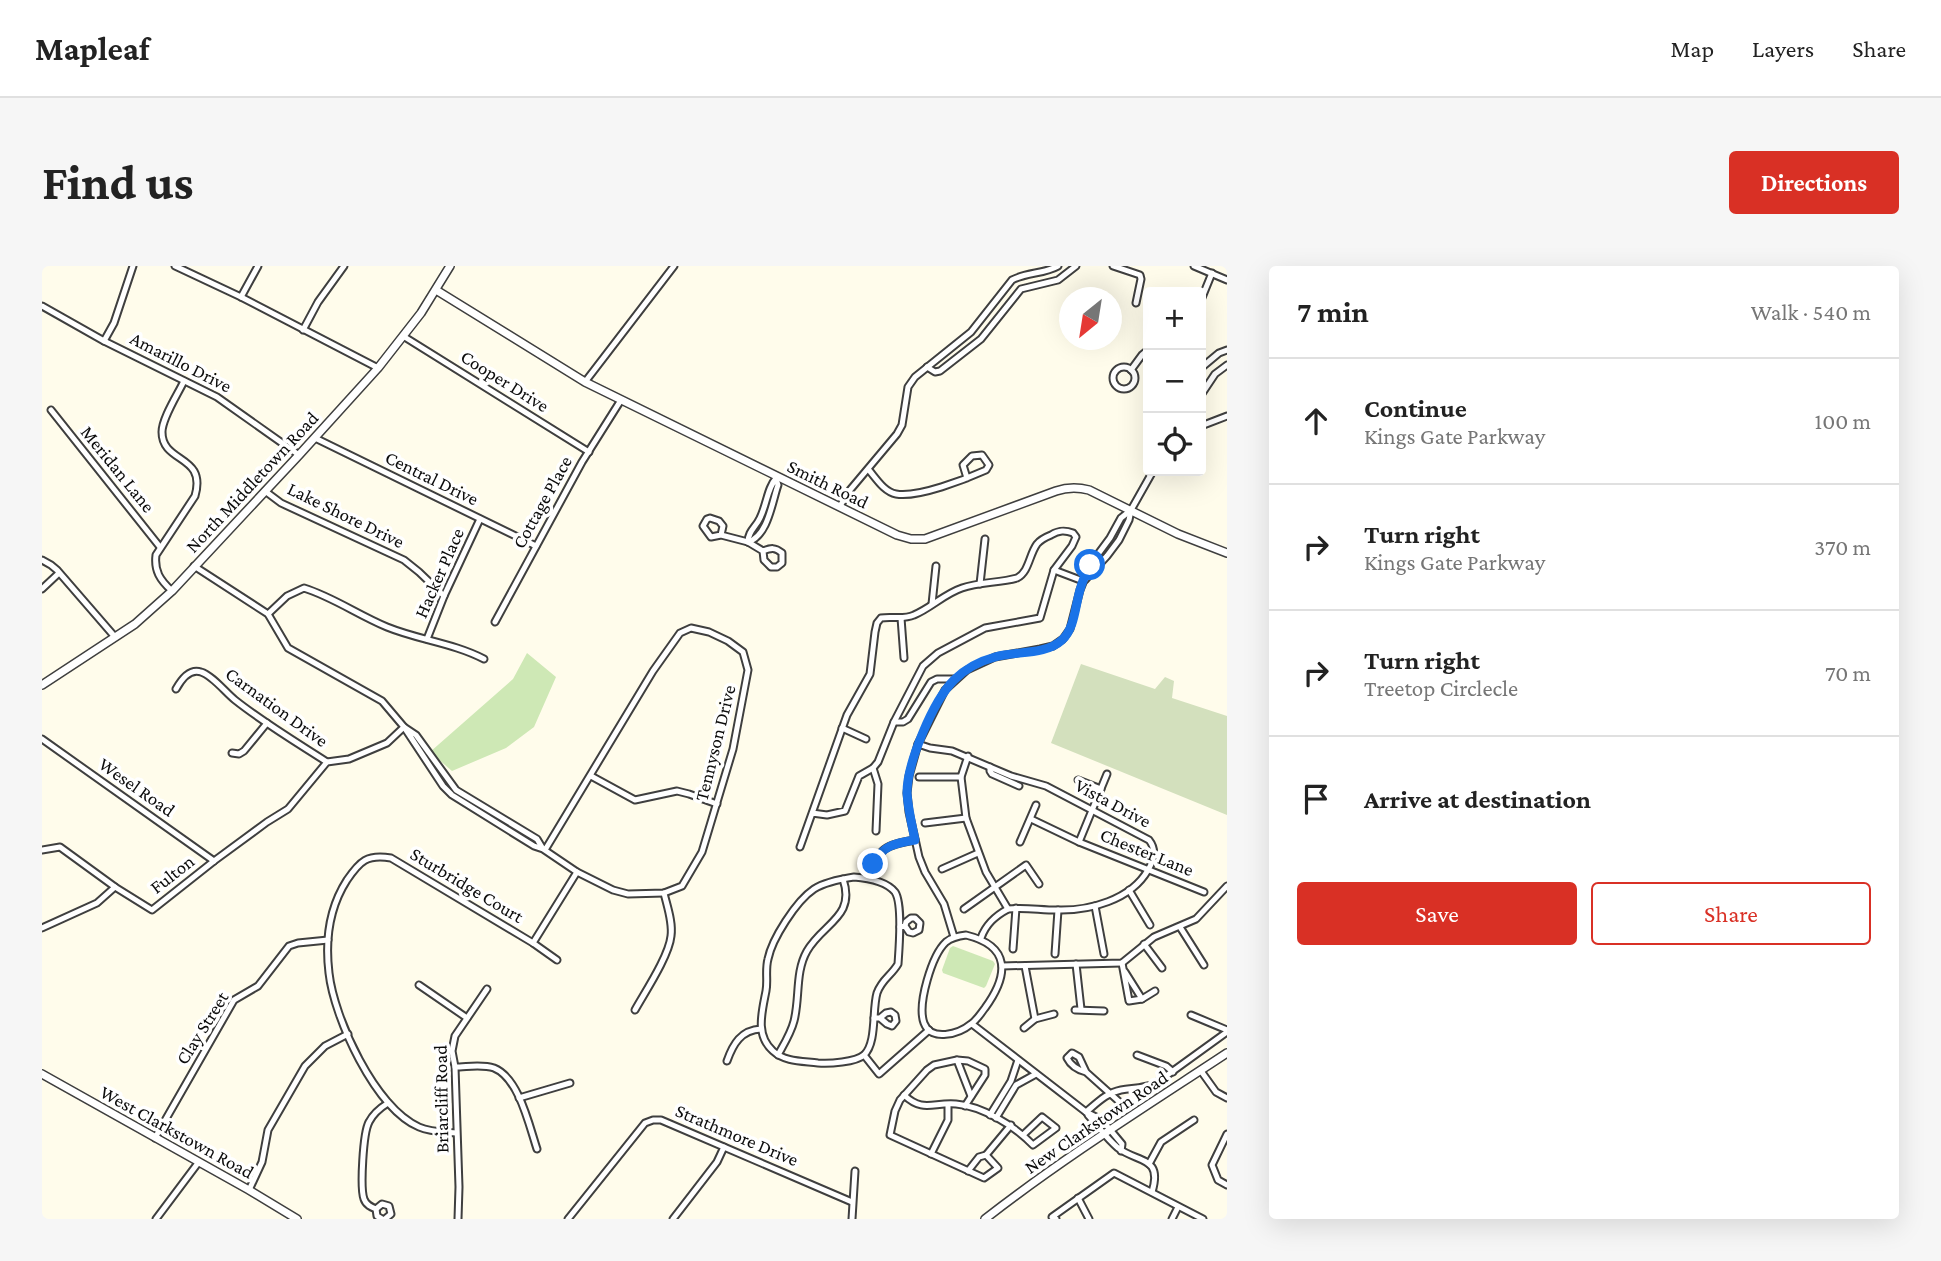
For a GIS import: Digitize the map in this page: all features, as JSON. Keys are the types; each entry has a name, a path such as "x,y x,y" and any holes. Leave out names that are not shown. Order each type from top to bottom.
{"street":[{"path":"104,341 134,266"},
{"path":"175,266 378,368"},
{"path":"241,298 258,266"},
{"path":"303,330 318,302 344,266"},
{"name":"North Middletown Road","path":"42,685 115,638 172,591 378,368 404,336 450,266"},
{"path":"585,382 674,266"},
{"path":"840,506 897,434 902,425 908,387 915,377 971,332 1013,279 1058,266"},
{"path":"927,367 935,372 940,371 974,346 1021,289 1058,280 1076,266"},
{"path":"1113,266 1140,275 1136,303"},
{"path":"1194,266 1227,280"},
{"path":"1206,288 1212,273"},
{"name":"Smith Road","path":"436,290 585,382 898,535 925,539 1067,487 1079,487 1178,534 1227,553"},
{"name":"Amarillo Drive","path":"42,306 234,408 299,455"},
{"name":"Cooper Drive","path":"404,336 589,452"},
{"path":"1206,364 1227,350"},
{"path":"1131,370 1143,354"},
{"path":"1211,359 1220,370"},
{"path":"1206,388 1215,374 1227,365"},
{"path":"1123,367 1131,370 1135,377 1133,385 1125,389 1117,387 1113,380 1115,372 1123,367"},
{"path":"172,591 162,582 157,572 156,555 195,496 198,486 198,477 194,470 163,441 164,422 184,381"},
{"name":"Cottage Place","path":"495,622 589,452 621,400"},
{"name":"Meridan Lane","path":"51,410 160,547"},
{"path":"1206,424 1227,416"},
{"name":"Central Drive","path":"315,438 536,546"},
{"path":"868,469 880,484 897,495 936,490 967,478 986,470 988,461 982,455 972,456 963,465 967,478"},
{"path":"954,937 948,916 925,872 915,840 907,793 910,769 918,744 945,690 967,670 995,657 1053,646 1063,639 1070,629 1090,565 1121,518 1131,510 1150,476"},
{"path":"748,542 748,535 760,520 770,499 772,482 777,478"},
{"name":"Lake Shore Drive","path":"265,491 281,503 404,560 444,596"},
{"name":"Hacker Place","path":"427,639 480,519"},
{"path":"800,847 812,813 842,728 847,715 870,674 877,623 881,618 914,615 965,586 1007,581 1022,575 1036,545 1042,539 1058,531 1073,533 1076,537 1072,546 1054,570 1040,618 985,628 938,653 923,666 894,722 878,762 859,776 845,811 827,815 812,813"},
{"path":"721,536 748,542 763,551"},
{"path":"980,584 985,539"},
{"path":"42,560 59,573 115,638"},
{"path":"194,566 268,614 288,648 382,701 404,727 416,736 456,790 537,839 544,850 577,872 613,890 628,894 664,893 670,916 671,937 635,1010"},
{"path":"932,604 936,566"},
{"path":"1054,570 1083,581"},
{"path":"42,589 59,573"},
{"path":"268,614 287,596 304,588 318,592 384,626 459,648 484,659"},
{"path":"901,618 904,658"},
{"name":"Tennyson Drive","path":"544,850 653,671 680,633 691,628 709,632 743,652 748,670 733,749 702,852 682,886 664,893"},
{"name":"Carnation Drive","path":"176,689 187,674 201,672 267,723 327,762"},
{"path":"894,722 908,719 931,682 945,678 955,679"},
{"path":"232,753 239,754 244,751 267,723"},
{"path":"214,861 288,809 327,762 349,759 387,743 404,727"},
{"path":"842,728 866,739"},
{"name":"Wesel Road","path":"42,739 214,861"},
{"name":"Vista Drive","path":"918,744 968,756 1011,776 1046,786 1149,840 1154,854 1149,870"},
{"path":"968,756 961,777 966,818 994,888 1008,909"},
{"path":"990,766 992,774 1019,786"},
{"path":"873,768 878,784 876,831"},
{"name":"Chester Lane","path":"1079,842 1107,774"},
{"path":"591,776 635,800 677,791 718,804"},
{"path":"919,777 961,777"},
{"path":"1078,780 1101,789"},
{"path":"1020,842 1036,805"},
{"path":"925,823 966,818"},
{"name":"Chester Lane","path":"1031,819 1079,842 1204,892"},
{"path":"869,878 878,854 886,847 915,840"},
{"path":"42,850 60,847 115,887 97,903 42,928"},
{"path":"942,869 978,853"},
{"name":"Sturbridge Court","path":"328,940 337,897 357,865 377,856 391,858 557,960"},
{"name":"Fulton","path":"115,887 152,910 214,861"},
{"path":"964,909 1026,865 1040,884"},
{"path":"981,939 989,923 1008,909 1058,910 1095,906 1129,890 1149,870"},
{"path":"533,943 577,872"},
{"path":"869,878 896,894 902,926 898,964 882,981 876,996 877,1018 869,1048 859,1058 826,1064 789,1060 778,1055 764,1041 761,1029 771,945 813,890 844,879 869,878"},
{"path":"778,1055 794,1023 802,962 808,950 824,929 843,911 847,902 844,879"},
{"path":"1002,966 1123,966 1154,937 1196,919 1227,886"},
{"path":"1129,890 1150,925"},
{"path":"1095,906 1104,954"},
{"path":"1013,949 1016,908"},
{"path":"1055,954 1058,910"},
{"path":"1180,927 1204,965"},
{"path":"966,935 981,939 995,948 999,955 1002,966 997,988 972,1024 948,1034 938,1035 929,1030 924,1022 923,1012 928,979 942,947 954,937 966,935"},
{"path":"328,940 329,974 338,1008 366,1073 405,1119 436,1132 456,1133"},
{"name":"Clay Street","path":"155,1138 234,1000 258,986 289,946 328,940"},
{"path":"1144,944 1162,968"},
{"path":"1076,964 1078,1009 1104,1011"},
{"path":"1025,966 1035,1019"},
{"path":"1123,966 1129,1001 1142,999 1155,991"},
{"path":"1123,966 1142,999"},
{"path":"419,985 467,1018"},
{"name":"Briarcliff Road","path":"457,1219 459,1187 453,1043 487,989"},
{"path":"1024,1028 1035,1019 1054,1014"},
{"path":"1086,1112 1110,1093 1155,1084 1227,1031 1191,1015"},
{"path":"972,1024 1086,1112 1107,1131 1121,1150 1149,1164 1155,1175 1152,1192"},
{"path":"727,1061 743,1034 752,1029 761,1029"},
{"path":"864,1055 879,1074 929,1030"},
{"path":"248,1190 262,1163 268,1130 304,1066 325,1046 348,1034"},
{"name":"New Clarkstown Road","path":"985,1219 1107,1131 1227,1053"},
{"path":"1137,1055 1166,1066 1173,1072"},
{"path":"957,1060 971,1096"},
{"path":"965,1106 985,1075 985,1069 968,1060 934,1065 904,1095 895,1111 890,1135 984,1178 998,1168 985,1155"},
{"path":"993,1117 1018,1060"},
{"path":"455,1067 494,1068 509,1078 537,1149"},
{"path":"1200,1071 1216,1092 1227,1098"},
{"path":"1086,1072 1124,1106"},
{"name":"West Clarkstown Road","path":"42,1074 297,1219"},
{"path":"993,1117 1016,1085 1036,1074"},
{"path":"519,1098 570,1083"},
{"path":"904,1095 912,1103 923,1106 965,1106 1010,1125 1033,1145 1056,1128 1042,1117 1023,1135"},
{"path":"376,1209 364,1201 362,1190 365,1132 376,1111 388,1102"},
{"path":"931,1154 948,1120 948,1105"},
{"name":"Strathmore Drive","path":"568,1219 645,1123 653,1120 661,1120 852,1202"},
{"path":"1149,1164 1161,1142 1194,1120"},
{"path":"968,1171 1010,1125"},
{"path":"1227,1134 1212,1166 1218,1180 1227,1185"},
{"path":"673,1219 717,1162 724,1146"},
{"path":"156,1219 198,1163"},
{"path":"852,1219 855,1171"},
{"path":"1056,1219 1052,1217 1114,1173 1203,1219"},
{"path":"1078,1198 1089,1219"},
{"path":"382,1204 389,1206 391,1213 383,1219 377,1216 376,1209 382,1204"},
{"path":"1171,1219 1178,1207"}],"green space":[{"path":"527,653 556,677 534,727 506,748 452,771 430,752 513,679"},
{"path":"1081,664 1155,689 1165,677 1174,681 1172,698 1227,716 1227,815 1051,743"},
{"path":"953,946 993,961 995,964 984,988 943,973 950,948"}],"route":[{"path":"873,864 878,854 886,847 915,840 907,793 912,761 945,690 955,679 981,662 1053,646 1063,639 1070,629 1090,565"}]}
